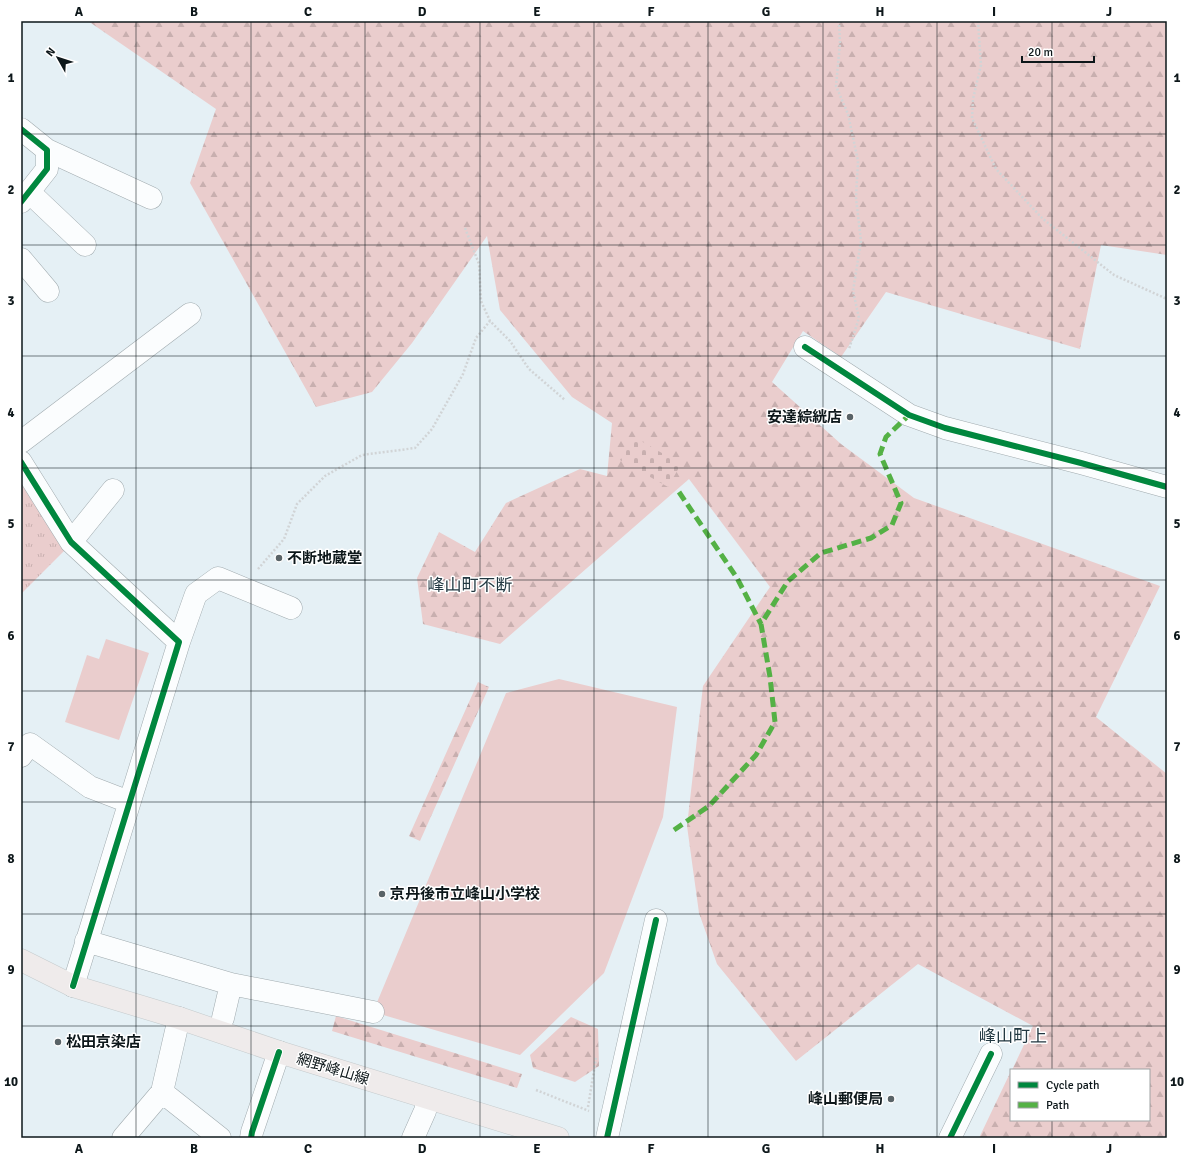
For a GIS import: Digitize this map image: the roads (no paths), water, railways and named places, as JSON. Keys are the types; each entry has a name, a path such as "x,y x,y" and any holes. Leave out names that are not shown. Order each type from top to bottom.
{"main road":[{"name":"網野峰山線","path":"21,960 73,986 179,1018 279,1052 428,1099 558,1138"}],"street":[{"path":"21,129 47,150 151,198"},
{"path":"47,150 47,169 25,197 85,245"},
{"path":"21,259 48,291"},
{"path":"21,442 190,314"},
{"path":"805,346 909,415 945,428 1082,463 1167,487"},
{"path":"21,462 71,542 178,642"},
{"path":"71,542 113,490"},
{"path":"73,986 178,642 196,594 218,578 292,608"},
{"path":"21,756 30,744 90,787 130,802"},
{"path":"608,1135 656,920"},
{"path":"86,941 231,984 374,1012"},
{"path":"223,1018 231,984"},
{"path":"122,1138 162,1092 179,1018"},
{"path":"251,1138 279,1052"},
{"path":"950,1138 991,1054"},
{"path":"162,1092 220,1138"},
{"path":"413,1138 428,1099"}],"place":[{"name":"安達綜絖店","path":"850,417"},
{"name":"不断地蔵堂","path":"279,558"},
{"name":"京丹後市立峰山小学校","path":"382,894"},
{"name":"松田京染店","path":"58,1042"},
{"name":"峰山郵便局","path":"891,1099"}],"district":[{"name":"峰山町不断","path":"470,585"},
{"name":"峰山町上","path":"1013,1036"}]}
